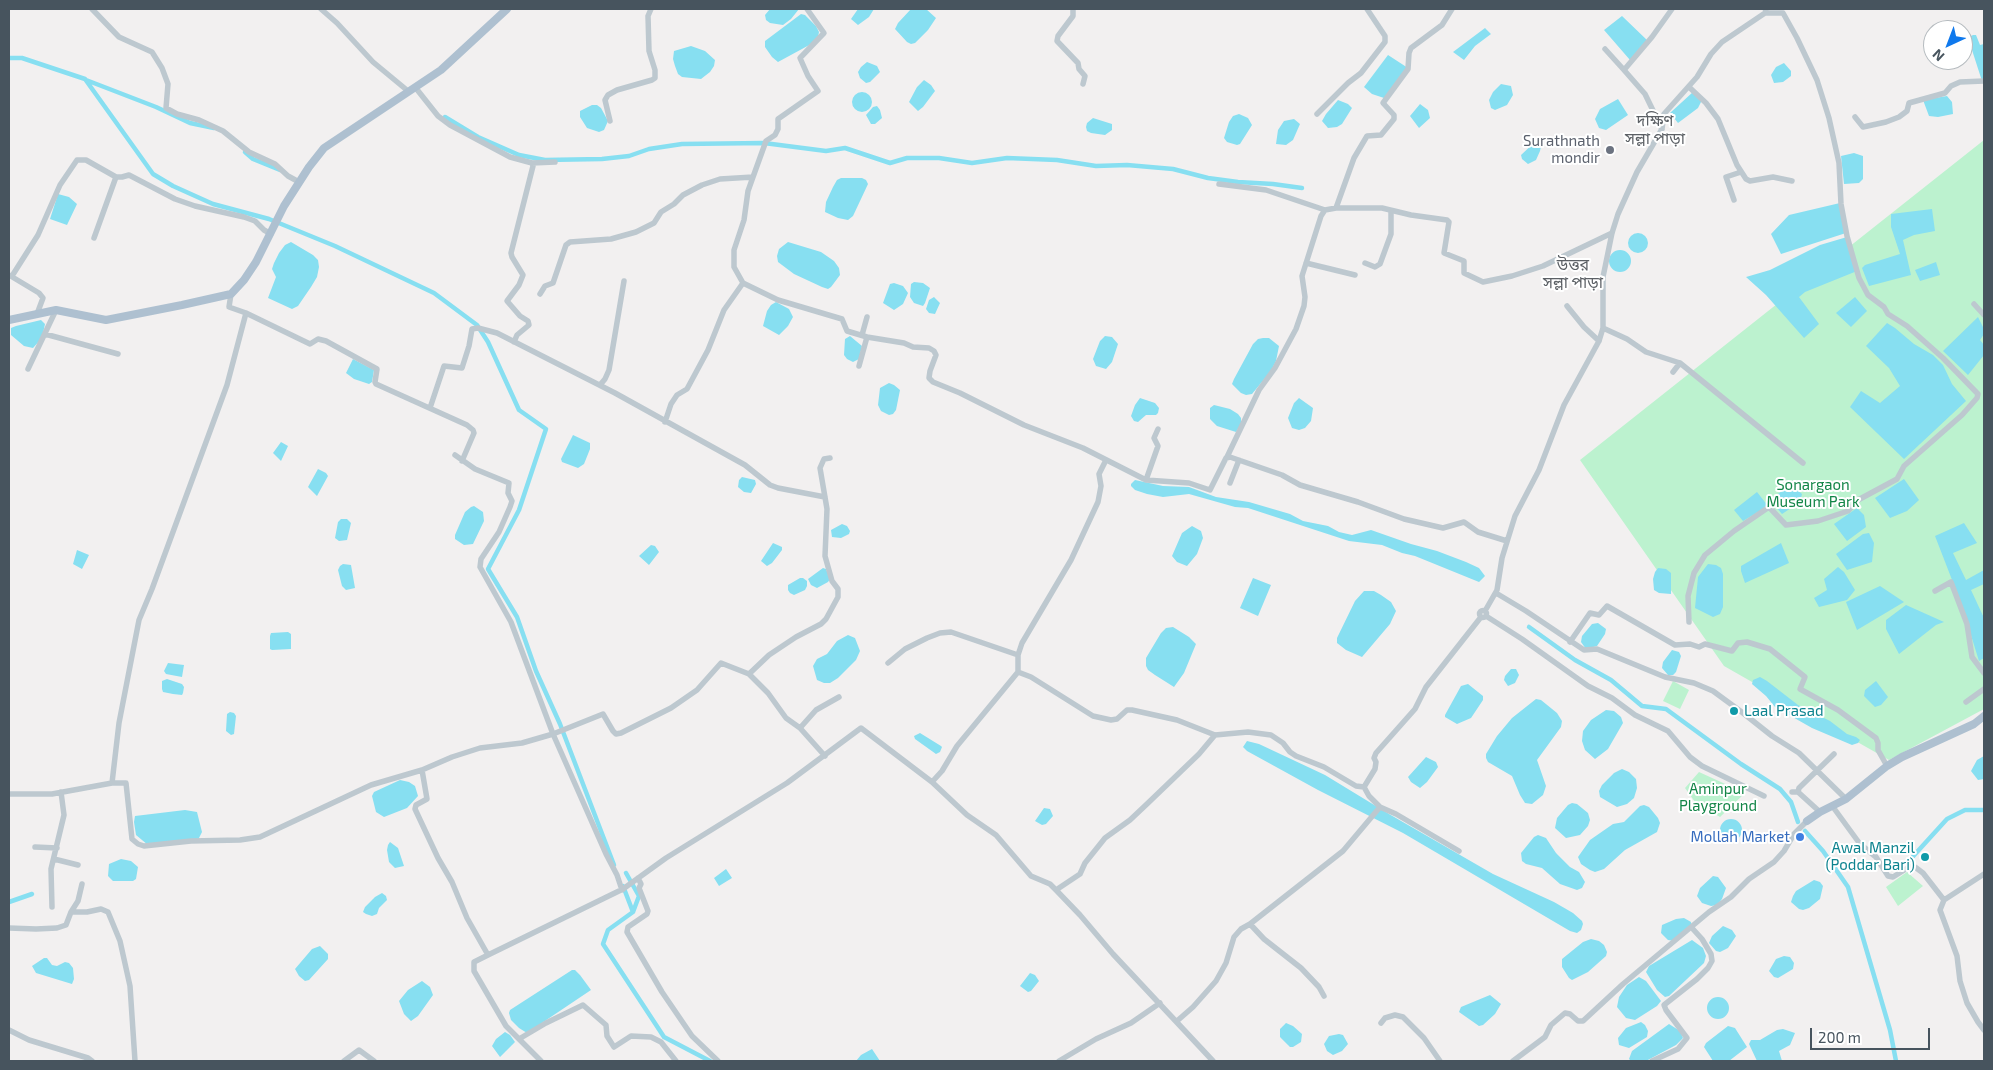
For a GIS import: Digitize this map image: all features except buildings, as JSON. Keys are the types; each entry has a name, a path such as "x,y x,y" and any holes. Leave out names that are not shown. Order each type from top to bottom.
{"main road":[{"path":"9,320 56,310 106,320 231,294 244,280 271,234 284,206 324,148 441,70 464,46 507,9"},
{"path":"1808,821 1820,812 1846,799 1887,766 1902,757 1974,724 1984,716"}],"street":[{"path":"92,9 119,37 152,52 162,68 168,84 166,108 223,131 249,152 275,164 288,176 299,182"},
{"path":"321,9 337,23 373,62 411,89 438,116 450,125 510,157 532,163 556,162"},
{"path":"610,121 605,100 608,95 617,90 655,78 649,51 648,16 651,9"},
{"path":"807,9 824,33 800,58 808,76 818,91 778,119 778,129 775,135 766,140 748,192 744,220 734,250 734,267 743,283 778,300 842,319 846,331 904,343 913,347 930,348 936,355 929,378 933,382 960,393 1024,425 1083,448 1135,476 1146,480 1189,483 1210,490 1259,390 1275,368 1296,329 1304,306 1305,297 1302,287 1302,276 1316,230 1325,210"},
{"path":"1073,9 1073,16 1058,36 1058,41 1078,63 1079,69 1085,76 1083,84"},
{"path":"1317,114 1348,83 1361,73 1385,42 1385,36 1367,9"},
{"path":"1336,208 1354,158 1367,136 1380,135 1394,119 1394,115 1383,103 1408,69 1411,48 1442,25 1452,9"},
{"path":"1624,70 1652,38 1672,9"},
{"path":"1364,787 1376,769 1374,758 1376,754 1416,709 1426,687 1484,614 1496,593 1507,541 1515,516 1540,470 1564,404 1599,340 1603,328 1603,277 1612,233 1618,214 1638,172 1662,129 1664,114 1689,87 1711,54 1722,42 1766,11 1783,13 1817,80 1829,118 1839,164 1841,204 1847,236 1859,278 1868,295 1884,307 1888,314 1907,326 1943,358 1978,394 1977,398 1962,415 1904,466 1897,479 1858,500 1848,511 1818,521 1786,526 1769,507 1727,537 1705,555 1694,573 1688,596 1689,622"},
{"path":"1605,49 1646,94 1662,129"},
{"path":"1855,117 1862,127 1886,122 1899,117 1907,111 1909,103 1945,93 1951,86 1960,82 1984,81"},
{"path":"1689,87 1718,118 1746,179 1750,181 1773,177 1792,181"},
{"path":"37,314 43,298 39,293 10,276 38,235 60,185 77,160 86,160 116,177 129,175 175,199 195,206 244,216 255,221 271,234"},
{"path":"514,342 517,335 529,325 528,321 520,316 507,301 519,285 523,275 511,253 530,182 532,163"},
{"path":"1734,200 1726,177 1742,172"},
{"path":"94,238 116,177"},
{"path":"540,294 545,286 553,282 566,245 570,242 611,239 629,235 654,222 661,212 674,204 683,195 702,185 720,179 753,177"},
{"path":"1219,184 1266,190 1325,210 1369,207 1447,220 1449,222 1444,253 1464,261 1464,273 1483,282 1512,276 1543,266 1612,233"},
{"path":"1365,263 1375,267 1380,264 1391,234 1391,211"},
{"path":"1306,263 1355,275"},
{"path":"600,385 606,379 609,370 624,281"},
{"path":"665,422 671,404 677,395 687,389 708,350 724,310 743,283"},
{"path":"231,294 228,306 310,344 318,339 326,341 377,369 374,382 376,384 450,416 473,430 473,436 462,461"},
{"path":"1974,304 1984,315"},
{"path":"1567,306 1599,340"},
{"path":"28,369 56,310"},
{"path":"112,783 120,714 139,620 227,385 246,314"},
{"path":"859,366 867,317"},
{"path":"430,408 444,366 462,368 472,330 478,328 514,342 600,385 745,465 770,485 825,496"},
{"path":"1603,328 1627,338 1646,352 1680,363 1803,463"},
{"path":"45,334 118,354"},
{"path":"1673,372 1680,363"},
{"path":"1146,480 1158,446 1154,438 1158,429"},
{"path":"455,455 475,469 510,483 508,493 512,501 510,507 499,532 481,559 480,567 511,622 554,734 623,889"},
{"path":"1227,457 1282,476 1300,485 1358,502 1397,517 1443,528 1464,522 1478,532 1507,541"},
{"path":"749,674 769,655 826,619 838,597 839,591 832,582 826,556 828,524 820,468 824,459 830,458"},
{"path":"932,782 942,771 957,746 1018,672 1018,655 1022,643 1071,560 1098,502 1101,486 1099,474 1106,460"},
{"path":"1230,483 1239,460"},
{"path":"1935,591 1951,582 1967,624 1972,657 1984,673"},
{"path":"1496,593 1584,650 1597,650 1665,677 1694,683 1713,691 1772,736 1799,753 1846,799"},
{"path":"1570,642 1590,613 1599,615 1607,606 1675,645 1690,644 1698,647 1705,644 1732,651 1742,641 1770,649 1805,677 1800,689 1838,710 1876,738 1878,750 1887,766"},
{"path":"1484,614 1588,686 1612,698 1635,715 1668,731 1690,757 1702,766 1764,796"},
{"path":"888,663 905,649 921,640 940,633 951,632 1018,655"},
{"path":"9,794 27,795 61,792 112,783 126,783 132,838 138,844 144,846 191,841 240,840 260,836 371,785 422,770 452,757 480,748 522,743 554,734 603,714 613,731 616,734 621,733 670,708 698,690 721,663 749,674 768,693 786,718 800,728 825,756"},
{"path":"1018,672 1031,677 1093,716 1111,720 1117,719 1127,710 1132,710 1177,720 1215,736 1248,732 1271,735 1283,743 1296,756 1324,767 1356,786 1364,787"},
{"path":"1966,702 1984,689"},
{"path":"800,728 816,710 839,697"},
{"path":"541,1061 506,1026 474,971 474,962 623,889 666,858 788,783 861,728 932,782 967,814 996,835 1031,876 1050,884 1213,1061"},
{"path":"1056,890 1080,874 1085,863 1105,838 1130,820 1199,754 1215,736"},
{"path":"1820,812 1795,792 1834,754"},
{"path":"422,770 427,799 416,805 415,809 438,858 452,882 467,918 488,955"},
{"path":"1364,787 1380,808 1396,814 1459,851"},
{"path":"52,907 51,869 64,816 61,792"},
{"path":"1833,807 1860,844 1876,857 1888,876 1893,877 1909,868 1915,868 1923,872 1944,900"},
{"path":"1177,1021 1193,1007 1216,981 1226,963 1234,937 1241,929 1343,851 1380,808"},
{"path":"1513,1061 1544,1037 1551,1025 1565,1013 1570,1014 1578,1021 1583,1021 1623,984 1709,912 1731,897 1749,880 1774,862 1784,851 1794,834 1808,821"},
{"path":"34,847 57,848"},
{"path":"54,859 78,865"},
{"path":"1984,874 1944,900 1940,910 1957,956 1960,981 1967,1003 1984,1030"},
{"path":"637,879 641,884 639,888 648,911 647,914 628,927 627,932 686,1029 700,1046 718,1061"},
{"path":"9,928 57,928 66,925 78,901 82,884"},
{"path":"71,912 87,912 102,909 108,912 111,918 120,941 130,986 135,1061"},
{"path":"1250,924 1264,939 1301,968 1319,987 1324,996"},
{"path":"1652,1061 1678,1049 1687,1038 1664,1005 1697,979 1712,961 1711,954 1702,939 1692,928"},
{"path":"1059,1061 1131,1023 1160,1004"},
{"path":"519,1039 583,1005 606,1025 606,1036 614,1047 631,1036 651,1037 661,1042 676,1061"},
{"path":"1381,1023 1385,1018 1400,1015 1424,1038 1440,1061"},
{"path":"9,1030 29,1040 88,1058 92,1061"},
{"path":"344,1061 359,1050 374,1061"}],"green space":[{"name":"Sonargaon Museum Park","path":"1984,140 1984,709 1889,760 1724,666 1580,460"},
{"path":"1673,681 1689,690 1680,709 1663,701"},
{"name":"Aminpur Playground","path":"1699,772 1745,793 1720,817 1695,802 1685,788"},
{"path":"1907,872 1923,886 1898,906 1886,887"}],"water":[{"path":"770,9 799,9 783,25 770,23 766,20 765,15"},
{"path":"858,9 874,9 869,17 858,25 851,19"},
{"path":"911,9 926,9 936,18 928,30 915,43 911,44 895,29"},
{"path":"801,14 805,15 816,26 819,32 818,37 813,43 778,62 765,47 765,41"},
{"path":"1622,16 1648,41 1630,60 1604,30"},
{"path":"1485,28 1491,34 1475,46 1464,60 1453,52"},
{"path":"1973,35 1976,35 1980,45 1984,44 1984,80 1982,81 1973,53"},
{"path":"691,46 705,51 715,60 710,72 701,79 682,77 678,74 675,66 673,59 674,51"},
{"path":"1388,55 1408,68 1384,98 1372,94 1364,87"},
{"path":"867,62 877,66 880,72 870,82 866,83 860,78 858,72"},
{"path":"1784,63 1791,71 1791,76 1783,82 1774,83 1771,75 1776,67"},
{"path":"924,80 935,91 918,111 909,102 917,87"},
{"path":"1501,84 1511,86 1513,95 1507,105 1495,110 1491,108 1489,100 1493,92"},
{"path":"862,92 869,95 872,102 869,109 862,112 855,109 852,102 855,95"},
{"path":"1693,92 1702,100 1698,108 1678,123 1670,113"},
{"path":"1947,96 1952,102 1953,114 1938,117 1929,116 1923,100"},
{"path":"1618,99 1628,115 1606,130 1599,128 1595,119 1600,109"},
{"path":"1338,100 1352,108 1342,124 1337,127 1328,128 1322,121"},
{"path":"1420,104 1428,110 1430,118 1419,128 1410,116"},
{"path":"592,105 597,105 601,108 608,121 604,130 599,132 587,128 580,117 580,111"},
{"path":"877,106 882,118 875,124 871,124 866,115 873,107"},
{"path":"1239,114 1248,118 1252,125 1240,144 1237,145 1227,142 1224,138 1229,122 1233,116"},
{"path":"1093,118 1112,124 1112,130 1105,135 1087,131 1087,123"},
{"path":"1294,119 1300,124 1293,140 1286,145 1276,144 1278,130 1284,121"},
{"path":"1537,140 1542,142 1540,151 1536,160 1528,164 1522,159 1521,155"},
{"path":"1854,153 1863,156 1863,179 1859,183 1844,184 1841,156"},
{"path":"841,178 862,178 868,184 853,216 848,220 825,212 826,202 833,187 837,180"},
{"path":"58,194 69,197 77,204 67,225 50,219"},
{"path":"1840,203 1846,233 1781,254 1771,234 1789,215"},
{"path":"1932,209 1935,231 1914,235 1903,240 1911,275 1869,286 1862,268 1865,265 1900,254 1891,227 1891,214"},
{"path":"1638,233 1645,236 1648,243 1645,250 1638,253 1631,250 1628,243 1631,236"},
{"path":"1847,237 1857,271 1805,292 1799,297 1819,324 1804,338 1766,295 1746,277 1770,270 1820,245"},
{"path":"291,242 313,255 318,260 319,267 317,277 311,287 298,306 292,309 268,298 276,277 272,269 274,263 285,245"},
{"path":"788,242 821,252 834,261 839,268 840,275 831,287 828,289 822,287 794,274 778,262 779,249"},
{"path":"1620,250 1628,253 1631,261 1628,269 1620,272 1612,269 1609,261 1612,253"},
{"path":"1936,262 1940,275 1920,281 1915,270"},
{"path":"914,282 923,283 930,288 923,306 914,303 910,297 911,284"},
{"path":"894,283 903,286 908,293 903,304 894,310 883,303 890,284"},
{"path":"934,297 940,303 935,314 929,313 926,309 929,300"},
{"path":"1855,297 1867,311 1851,327 1836,313"},
{"path":"776,302 789,309 793,317 788,326 779,335 763,326 767,311"},
{"path":"1978,317 1984,329 1984,334 1980,340 1984,345 1984,355 1968,375 1943,351"},
{"path":"41,320 45,324 42,338 33,348 24,346 11,335 11,328"},
{"path":"1887,323 1914,344 1933,355 1943,365 1952,384 1966,401 1904,459 1850,407 1861,391 1880,403 1900,386 1889,368 1866,346"},
{"path":"850,336 862,346 859,359 853,362 844,355 845,339"},
{"path":"1105,336 1112,337 1118,344 1112,362 1106,369 1096,366 1093,359 1100,341"},
{"path":"1269,338 1279,346 1276,361 1271,371 1252,394 1246,395 1241,393 1232,384 1253,344 1258,339"},
{"path":"353,359 374,370 372,382 369,384 354,379 346,373"},
{"path":"889,383 900,390 896,410 893,414 889,415 881,411 878,405 880,388"},
{"path":"1140,398 1155,403 1159,408 1156,415 1146,415 1138,422 1134,421 1131,416"},
{"path":"1299,398 1313,408 1311,421 1305,428 1299,430 1292,428 1288,418 1294,403"},
{"path":"1214,405 1230,409 1238,414 1241,418 1241,424 1236,432 1217,426 1210,419 1210,408"},
{"path":"573,435 590,443 590,449 584,464 578,468 562,462 561,459"},
{"path":"281,442 288,446 281,461 273,453"},
{"path":"318,469 328,476 317,496 308,487"},
{"path":"742,477 755,480 756,484 751,493 744,492 738,487 739,480"},
{"path":"1904,479 1919,500 1907,511 1890,518 1875,498"},
{"path":"1135,480 1163,486 1189,487 1216,497 1249,502 1290,514 1303,521 1328,526 1339,532 1352,535 1371,530 1466,562 1479,568 1485,576 1479,582 1382,545 1349,541 1248,508 1235,507 1189,494 1163,497 1147,494 1135,490 1131,486"},
{"path":"1791,485 1802,494 1800,502 1782,514 1771,501 1772,498"},
{"path":"1757,492 1768,506 1743,521 1734,510"},
{"path":"474,506 483,512 484,521 473,544 464,545 455,539 455,535 465,512"},
{"path":"1857,508 1864,515 1866,527 1847,541 1834,524"},
{"path":"341,519 347,519 351,523 347,540 339,541 335,538 338,522"},
{"path":"1964,523 1977,543 1953,553 1966,580 1984,570 1984,584 1971,590 1984,618 1984,658 1979,661 1961,603 1935,536"},
{"path":"842,524 847,526 850,531 849,534 841,538 832,537 831,530"},
{"path":"1192,526 1201,531 1203,538 1197,554 1187,566 1177,562 1172,556 1182,533"},
{"path":"1869,533 1874,543 1872,562 1847,570 1836,554 1863,534"},
{"path":"773,543 782,547 782,550 772,563 767,566 761,561"},
{"path":"1781,543 1789,563 1745,583 1741,566"},
{"path":"651,545 655,546 659,552 649,565 639,556"},
{"path":"77,550 89,555 82,569 73,564"},
{"path":"343,564 351,565 355,588 346,590 342,586 338,570"},
{"path":"1708,564 1721,568 1723,574 1723,607 1720,614 1713,617 1695,608 1698,577"},
{"path":"1838,567 1844,572 1855,590 1847,600 1819,607 1814,598 1827,590 1824,579"},
{"path":"823,568 826,569 830,579 817,588 811,585 808,579"},
{"path":"1658,568 1666,569 1671,573 1671,594 1659,593 1654,590 1653,579"},
{"path":"800,578 807,581 805,590 794,595 790,593 788,585"},
{"path":"1253,578 1271,585 1258,616 1240,608"},
{"path":"1880,586 1904,602 1857,630 1846,602"},
{"path":"1364,591 1374,591 1381,595 1391,602 1396,611 1390,624 1362,657 1346,650 1337,643 1337,638 1355,601"},
{"path":"1906,605 1944,622 1936,625 1899,654 1886,629 1886,620"},
{"path":"1598,623 1606,629 1605,634 1597,646 1586,649 1581,642 1582,636 1592,624"},
{"path":"1173,627 1196,644 1184,673 1174,687 1148,670 1146,666 1146,658 1161,633 1166,628"},
{"path":"288,632 291,634 291,649 270,649 271,633"},
{"path":"848,635 855,638 860,651 856,660 838,678 830,683 817,680 813,666 817,659 827,654 837,641"},
{"path":"1672,650 1679,652 1681,656 1676,672 1673,675 1668,675 1662,668 1663,662"},
{"path":"168,663 184,665 182,677 166,674 164,671"},
{"path":"1511,669 1516,669 1519,675 1515,683 1508,686 1504,680"},
{"path":"1760,677 1798,705 1830,721 1847,734 1860,740 1852,745 1812,728 1775,707 1752,684 1753,680"},
{"path":"167,679 182,684 184,687 182,695 163,692 162,681"},
{"path":"1876,681 1888,697 1881,705 1875,707 1864,696 1865,690"},
{"path":"1468,684 1483,696 1483,700 1471,718 1457,724 1445,717 1445,715 1461,686"},
{"path":"1536,699 1541,700 1557,713 1562,721 1561,727 1537,760 1546,786 1543,795 1532,804 1525,803 1512,776 1488,762 1486,754 1497,736 1512,718"},
{"path":"1606,710 1614,711 1621,717 1623,723 1608,749 1595,759 1585,750 1582,741 1583,731 1591,720"},
{"path":"230,712 236,716 234,734 231,735 226,731 227,714"},
{"path":"920,733 941,746 940,752 936,754 915,739 914,736"},
{"path":"1247,741 1259,744 1325,775 1493,874 1554,902 1573,913 1582,921 1581,930 1577,933 1570,931 1403,833 1247,751 1243,747"},
{"path":"1984,756 1984,779 1978,780 1971,771 1977,760"},
{"path":"1426,757 1436,762 1438,767 1420,788 1411,782 1408,777"},
{"path":"1622,769 1629,772 1636,779 1637,788 1634,798 1627,804 1617,807 1600,797 1599,791 1602,785 1614,773"},
{"path":"400,780 415,786 418,796 407,808 384,817 376,812 372,796 374,792"},
{"path":"1572,803 1577,804 1588,813 1590,820 1588,826 1580,835 1566,838 1555,828 1557,818"},
{"path":"1640,806 1649,807 1658,818 1660,823 1657,832 1625,850 1604,869 1595,872 1581,864 1578,857 1590,840 1613,824 1624,822"},
{"path":"1044,808 1050,809 1053,816 1046,824 1042,825 1035,821"},
{"path":"185,810 197,812 202,832 198,840 148,845 136,835 135,816"},
{"path":"1731,819 1739,822 1742,830 1739,838 1731,841 1723,838 1720,830 1723,822"},
{"path":"1538,835 1546,838 1556,853 1570,867 1579,872 1585,882 1582,888 1577,890 1560,884 1542,868 1526,864 1522,861 1521,853 1534,837"},
{"path":"390,842 398,848 404,866 395,868 389,862 387,850"},
{"path":"121,859 131,861 138,867 136,879 133,881 113,881 108,876 109,864"},
{"path":"726,869 732,878 719,886 714,878"},
{"path":"1713,876 1718,877 1726,888 1722,899 1717,905 1711,906 1702,903 1697,896 1700,888"},
{"path":"1814,880 1820,882 1823,886 1820,899 1809,908 1799,909 1791,902 1793,896 1796,891"},
{"path":"382,893 386,896 387,900 379,908 377,914 372,916 363,912 365,907 375,897"},
{"path":"1684,918 1691,922 1692,927 1674,941 1668,940 1661,933 1662,925"},
{"path":"1723,926 1732,930 1736,936 1728,948 1720,952 1716,951 1709,943 1712,936"},
{"path":"1591,939 1599,941 1604,945 1607,952 1606,956 1588,972 1572,980 1562,967 1562,959 1583,942"},
{"path":"1692,940 1703,948 1706,956 1704,963 1669,996 1665,997 1657,990 1646,972 1649,966"},
{"path":"320,946 328,954 328,959 309,980 305,981 295,969 312,949"},
{"path":"1784,956 1790,957 1794,963 1793,969 1778,978 1774,977 1769,971 1776,959"},
{"path":"47,958 52,965 57,966 65,962 69,963 73,968 74,979 72,984 36,973 32,966"},
{"path":"572,970 575,970 580,975 591,990 527,1033 511,1020 510,1010"},
{"path":"1030,973 1035,975 1039,981 1028,992 1020,986"},
{"path":"1639,977 1646,981 1661,1001 1657,1006 1635,1020 1626,1018 1617,1007 1619,997 1627,985"},
{"path":"422,981 430,987 433,995 418,1016 411,1021 404,1014 399,1001 408,990"},
{"path":"1490,995 1501,1004 1495,1014 1483,1025 1479,1026 1459,1012 1461,1007"},
{"path":"1718,997 1726,1000 1729,1008 1726,1016 1718,1019 1710,1016 1707,1008 1710,1000"},
{"path":"1641,1022 1648,1031 1647,1037 1629,1048 1619,1045 1618,1038 1626,1028"},
{"path":"1286,1023 1302,1034 1301,1042 1293,1047 1290,1047 1280,1037 1280,1029"},
{"path":"1669,1024 1680,1031 1683,1038 1676,1045 1646,1061 1631,1061 1629,1059 1632,1051"},
{"path":"1728,1026 1735,1028 1747,1047 1729,1061 1713,1061 1704,1047 1706,1043"},
{"path":"1783,1029 1795,1033 1790,1045 1779,1051 1782,1061 1757,1061 1749,1044 1751,1040 1760,1040 1777,1030"},
{"path":"505,1032 515,1042 500,1057 492,1046 496,1039"},
{"path":"1343,1035 1348,1044 1342,1051 1333,1055 1327,1051 1324,1044 1329,1036"},
{"path":"872,1049 880,1061 856,1061 861,1055"}],"waterway":[{"path":"9,58 22,58 85,79 153,174 173,186 213,204 269,219 335,246 434,293 477,325 488,342 519,410 546,429 519,510 488,569 517,617 536,671 560,724 614,865"},
{"path":"86,80 156,107 190,123 214,128"},
{"path":"445,117 478,137 519,155 545,160 602,159 629,156 649,149 682,144 764,143 826,151 845,148 890,163 907,158 939,158 972,163 1007,158 1057,160 1096,166 1127,165 1173,169 1208,178 1302,188"},
{"path":"245,152 253,159 280,170"},
{"path":"1529,627 1575,660 1611,680 1642,706 1666,709 1741,764 1780,789 1791,802 1798,822"},
{"path":"1907,863 1947,819 1965,810 1984,810"},
{"path":"1805,831 1823,851 1848,887 1890,1030 1896,1061"},
{"path":"626,873 639,896 633,912 608,930 603,944 664,1037 710,1061"},
{"path":"623,886 633,912"},
{"path":"9,902 32,894"}],"place":[{"name":"Surathnath mondir","path":"1610,150"},
{"name":"Laal Prasad","path":"1734,711"},
{"name":"Mollah Market","path":"1800,837"},
{"name":"Awal Manzil (Poddar Bari)","path":"1925,857"}],"district":[{"name":"দক্ষিণ সল্লা পাড়া","path":"1655,130"},
{"name":"উত্তর সল্লা পাড়া","path":"1573,274"}]}
